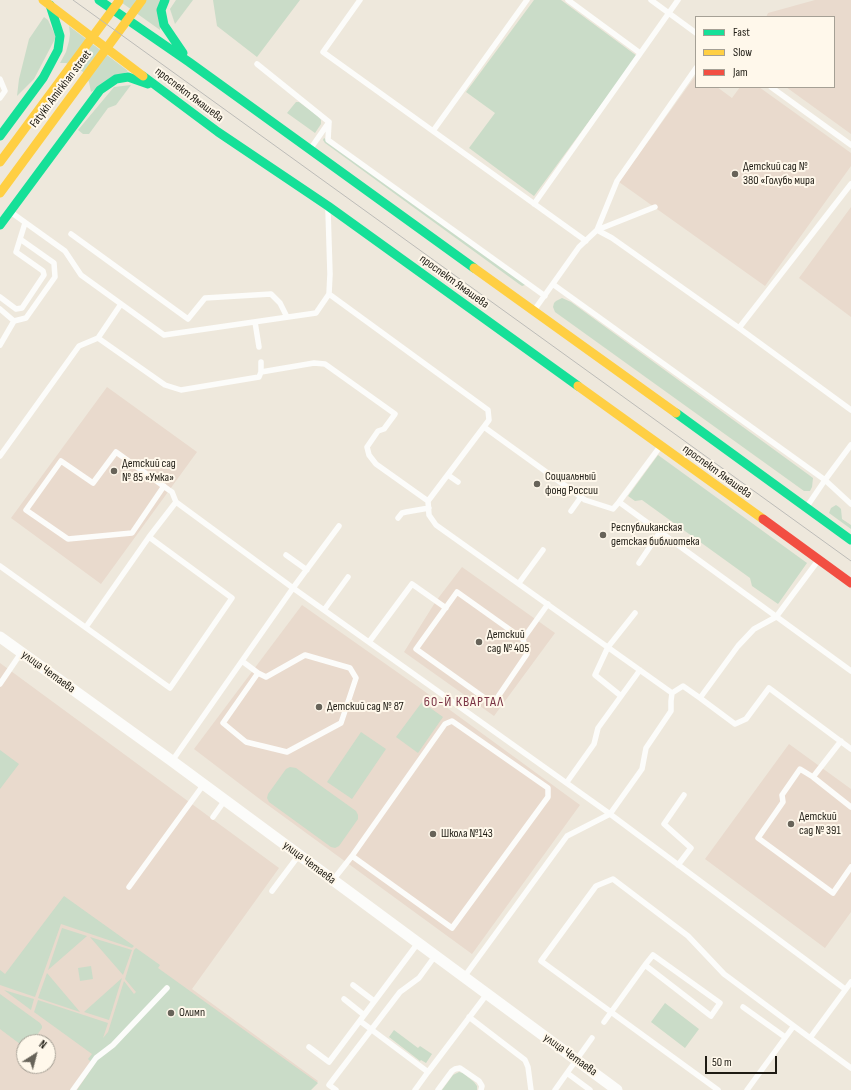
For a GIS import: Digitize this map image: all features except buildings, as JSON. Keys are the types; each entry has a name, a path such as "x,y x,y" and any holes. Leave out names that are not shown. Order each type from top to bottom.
{"main road":[{"name":"проспект Ямашева","path":"99,0 189,62 851,540"},
{"name":"Fatykh Amirkhan street","path":"0,162 119,0"},
{"name":"Fatykh Amirkhan street","path":"0,192 142,0"},
{"path":"165,0 161,10 164,25 189,62"},
{"name":"проспект Ямашева","path":"47,2 218,132 328,206 851,583"},
{"path":"0,136 43,78 58,50 60,36 47,2"},
{"path":"43,78 54,70 63,69 74,73 86,86 88,94 85,111"},
{"path":"0,225 100,90 116,79 128,77 158,87"}],"street":[{"name":"улица Четаева","path":"0,638 204,784 617,1090"}],"lane":[{"path":"360,0 323,52 586,241"},
{"path":"433,131 527,0"},
{"path":"568,0 640,53"},
{"path":"651,0 695,32"},
{"path":"534,204 678,0"},
{"path":"257,64 329,122"},
{"path":"534,311 554,285 579,247 597,230 617,180 695,69"},
{"path":"0,79 5,91 0,98"},
{"path":"772,88 851,145"},
{"path":"310,150 329,122"},
{"path":"329,122 328,140 545,296"},
{"path":"739,328 851,184"},
{"path":"10,211 65,252 82,275 164,335 316,313 329,294 330,274 328,206"},
{"path":"597,230 654,208"},
{"path":"0,297 16,309 22,308 44,275 43,271 16,252 25,223"},
{"path":"597,230 612,238 851,410"},
{"path":"71,234 188,319 205,298 271,294 280,303 287,317"},
{"path":"0,344 14,321 26,318 55,277 54,264 20,239"},
{"path":"554,285 825,480 851,504"},
{"path":"329,294 488,410 489,420 428,502"},
{"path":"0,456 79,346 98,338 121,304"},
{"path":"0,309 14,321"},
{"path":"255,322 259,348"},
{"path":"98,338 165,385 180,390 260,377 261,362"},
{"path":"261,372 314,363 325,364 395,414 384,429 378,431 367,448 369,455 376,464 428,502 429,515 436,525 672,693"},
{"path":"484,427 585,500 613,509 660,446"},
{"path":"806,508 851,446"},
{"path":"164,486 132,533 68,539 26,510 61,460 92,483 116,452 164,486 172,492 176,502 293,588 567,782 845,989"},
{"path":"448,474 458,482"},
{"path":"571,511 581,496"},
{"path":"86,627 149,537 176,502"},
{"path":"619,502 851,671"},
{"path":"398,518 402,513 429,508"},
{"path":"172,761 293,588 339,526"},
{"path":"639,563 660,532"},
{"path":"0,566 170,688 232,598 149,537"},
{"path":"519,583 543,550"},
{"path":"286,555 306,570"},
{"path":"700,698 738,646 754,629 776,617 819,560"},
{"path":"324,610 348,577"},
{"path":"369,642 412,584 446,608"},
{"path":"457,592 523,639 527,654 493,704 416,649 457,592"},
{"path":"523,639 548,604"},
{"path":"622,696 595,675 608,647 635,613"},
{"path":"0,684 21,653"},
{"path":"242,661 266,677 305,655 350,668 356,678 341,723 287,752 246,742 223,723 258,673"},
{"path":"567,782 594,744 598,728 640,670"},
{"path":"672,693 683,686 735,724 746,719 769,688 851,749"},
{"path":"464,977 567,836 610,814 642,769 646,748 671,711 672,693"},
{"path":"333,880 352,856 445,724 452,721 548,788 548,797 452,928 352,856"},
{"path":"813,777 841,741"},
{"path":"851,807 813,777 800,769 782,795 783,802 758,838 833,893 851,867"},
{"path":"129,887 204,784"},
{"path":"678,865 691,848 664,824 684,794"},
{"path":"213,817 225,800"},
{"path":"272,892 299,855"},
{"path":"718,1090 541,961 596,886 613,879 688,936 724,974 793,1027 851,1068"},
{"path":"310,1048 329,1062 418,943"},
{"path":"604,1022 610,1012 645,965 653,955 720,1003 711,1016 645,965"},
{"path":"336,1090 328,1088 400,992 419,978 436,956"},
{"path":"810,1038 851,982"},
{"path":"353,985 374,1001"},
{"path":"73,1090 96,1058 113,1045 167,988"},
{"path":"415,1090 487,994"},
{"path":"344,999 364,1014"},
{"path":"743,1007 785,1037"},
{"path":"469,1017 525,1060 528,1067 531,1090"},
{"path":"360,1021 428,1072"},
{"path":"747,1090 793,1027"},
{"path":"556,1090 592,1038"},
{"path":"438,1090 452,1071 460,1068 479,1081 482,1086 481,1090"},
{"path":"567,1073 590,1090"}],"shaded area":[{"path":"815,0 851,0 851,134 787,88 835,88 835,16 766,16 768,13"},
{"name":"Детский сад № 380 «Голубь мира","path":"695,76 695,88 718,88 732,98 739,88 760,88 851,153 851,166 765,286 619,182"},
{"path":"851,207 851,317 799,278"},
{"name":"Детский сад № 85 «Умка»","path":"107,387 197,452 101,584 11,518"},
{"name":"Детский сад № 405","path":"462,567 555,633 494,716 404,652 436,601"},
{"name":"Школа №143","path":"302,605 424,691 580,805 472,954 261,800 194,749"},
{"path":"0,663 279,868 192,989 318,1081 310,1090 0,1090"},
{"name":"Детский сад № 391","path":"789,744 851,789 851,912 825,948 705,859"}],"green space":[{"path":"118,0 160,0 160,30"},
{"path":"176,0 193,0 175,24 170,9"},
{"path":"213,0 300,0 257,57 217,26"},
{"path":"534,0 561,0 637,56 534,196 469,148 495,113 466,92"},
{"path":"44,17 48,20 56,37 34,79 17,96 19,79 29,39"},
{"path":"69,26 128,71 91,92 89,82 83,72 66,63 60,63 66,52 69,41"},
{"path":"131,85 116,105 108,108 89,134 83,134 78,130 114,87"},
{"path":"296,102 299,102 321,120 321,124 315,133 287,113"},
{"path":"324,138 526,283 525,285 522,286 519,284 325,143 323,140"},
{"path":"562,298 571,302 813,478 810,491 804,491 555,312 553,307 554,303"},
{"path":"658,455 807,563 778,604 752,586 750,578 642,500 635,501 628,496"},
{"path":"836,505 841,509 842,519 851,525 851,529 829,513 831,508"},
{"path":"422,702 443,717 418,753 396,737"},
{"path":"361,732 386,749 352,799 327,782"},
{"path":"0,750 19,764 0,789"},
{"path":"290,767 296,768 356,811 358,819 339,846 335,848 331,847 269,802 267,798 268,794 286,769"},
{"path":"64,896 134,946 132,948 61,924 35,997 0,985 0,970 5,974"},
{"path":"62,928 87,936 48,970"},
{"path":"90,937 132,950 123,975"},
{"name":"Олимп","path":"136,948 160,965 158,968 318,1083 311,1090 77,1090 94,1065 88,1059 92,1054 34,1012 38,1000 108,1023 103,1038 108,1032 124,981 134,994 136,992 125,979 134,950"},
{"path":"91,966 93,979 80,981 78,968"},
{"path":"47,973 80,1012 38,998"},
{"path":"122,978 109,1020 84,1012"},
{"path":"4,990 34,999 31,1010"},
{"path":"0,994 42,1026 38,1034 16,1034 16,1041 0,1029"},
{"path":"665,1003 699,1029 685,1048 651,1022"},
{"path":"394,1030 418,1048 420,1046 432,1054 426,1063 421,1060 420,1061 389,1037"},
{"path":"459,1072 463,1073 474,1082 477,1086 477,1090 442,1090 453,1075"}],"tram line":[{"path":"73,0 851,561"}],"traffic: fast":[{"path":"99,0 189,62 474,268"},
{"path":"165,0 161,10 164,25 183,53"},
{"path":"0,136 43,78 58,50 60,36 50,5"},
{"path":"143,76 218,132 328,206 578,386"},
{"path":"0,225 100,90 116,79 128,77 148,84"},
{"path":"676,413 851,540"}],"traffic: slow":[{"path":"43,0 143,76"},
{"path":"0,193 142,0"},
{"path":"0,162 119,1"},
{"path":"474,268 676,413"},
{"path":"578,386 763,519"}],"traffic: jam":[{"path":"763,519 851,583"}],"place":[{"name":"Детский сад № 380 «Голубь мира","path":"735,174"},
{"name":"Детский сад № 85 «Умка»","path":"114,471"},
{"name":"Социальный фонд России","path":"537,484"},
{"name":"Республиканская детская библиотека","path":"603,535"},
{"name":"Детский сад № 405","path":"479,642"},
{"name":"Детский сад № 87","path":"319,707"},
{"name":"Детский сад № 391","path":"791,824"},
{"name":"Школа №143","path":"433,834"},
{"name":"Олимп","path":"171,1013"}],"district":[{"name":"60-Й КВАРТАЛ","path":"464,702"}]}
